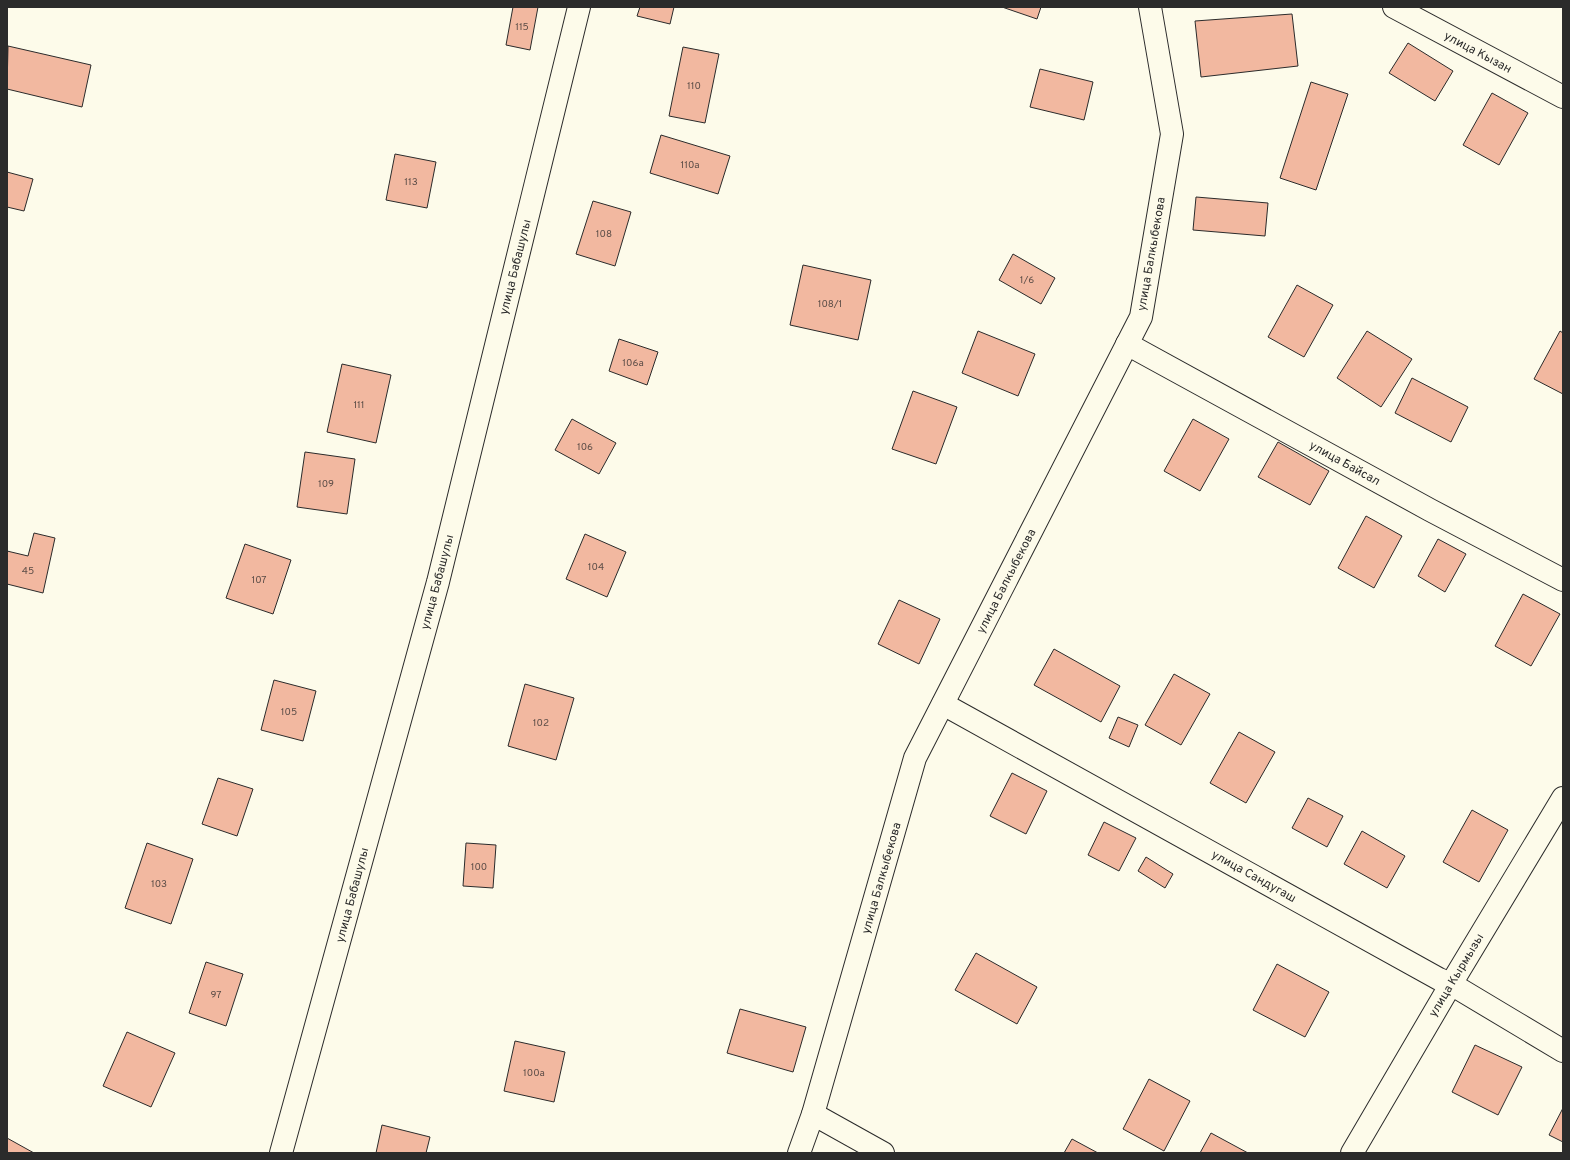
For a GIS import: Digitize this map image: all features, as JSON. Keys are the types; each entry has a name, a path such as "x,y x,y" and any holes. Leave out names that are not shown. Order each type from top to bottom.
{"street":[{"name":"улица Бабашулы","path":"281,1153 438,582 579,7"},
{"name":"улица Балкыбекова","path":"799,1153 813,1114 915,758 1141,317 1172,134 1150,7"},
{"name":"улица Кызан","path":"1394,7 1563,97"},
{"name":"улица Байсал","path":"1127,344 1423,506 1563,580"},
{"name":"улица Сандугаш","path":"943,704 1439,979 1451,984 1563,1051"},
{"name":"улица Кырмызы","path":"1352,1153 1451,984 1563,798"},
{"path":"813,1114 883,1153"}],"building":[{"path":"513,7 538,7 530,50 506,45"},
{"path":"640,7 674,7 670,24 637,16"},
{"path":"1002,7 1041,7 1037,19"},
{"path":"1292,14 1298,66 1201,77 1195,21"},
{"path":"1408,43 1453,71 1435,101 1389,73"},
{"path":"8,46 91,65 82,107 7,89"},
{"path":"683,47 719,54 705,123 669,116"},
{"path":"1040,69 1093,82 1084,120 1030,107"},
{"path":"1311,82 1348,94 1316,190 1280,178"},
{"path":"1492,93 1528,113 1499,165 1463,145"},
{"path":"661,135 730,156 718,194 650,173"},
{"path":"395,154 436,162 427,208 386,200"},
{"path":"7,172 33,179 24,211 7,207"},
{"path":"1196,197 1268,203 1265,236 1193,230"},
{"path":"593,201 631,212 615,266 576,254"},
{"path":"1013,254 1055,278 1041,304 999,280"},
{"path":"803,265 871,280 858,340 790,325"},
{"path":"1297,285 1333,305 1304,357 1268,337"},
{"path":"978,331 1035,354 1018,396 962,373"},
{"path":"1367,331 1412,359 1381,407 1337,378"},
{"path":"1560,331 1563,333 1563,394 1534,379"},
{"path":"619,339 658,352 647,385 609,371"},
{"path":"342,364 391,375 376,443 327,432"},
{"path":"1412,378 1468,407 1451,442 1395,413"},
{"path":"913,391 957,407 936,464 892,449"},
{"path":"572,419 616,443 599,474 555,450"},
{"path":"1193,419 1229,439 1200,491 1164,471"},
{"path":"1278,442 1329,471 1310,505 1258,477"},
{"path":"305,452 355,459 347,514 297,507"},
{"path":"1366,516 1402,536 1374,588 1338,568"},
{"path":"34,533 55,538 43,593 7,584 7,551 28,556"},
{"path":"585,534 626,552 607,597 566,579"},
{"path":"1438,539 1466,554 1445,592 1418,576"},
{"path":"245,544 291,560 273,614 226,598"},
{"path":"1523,594 1560,614 1531,666 1495,646"},
{"path":"899,600 940,619 919,664 878,644"},
{"path":"1054,649 1120,686 1101,722 1034,685"},
{"path":"1174,674 1210,694 1181,745 1145,725"},
{"path":"274,680 316,691 303,741 261,730"},
{"path":"525,684 574,698 556,760 508,746"},
{"path":"1118,717 1138,725 1129,747 1109,738"},
{"path":"1239,732 1275,752 1246,803 1210,783"},
{"path":"1012,773 1047,791 1026,834 990,816"},
{"path":"218,778 253,789 237,836 202,824"},
{"path":"1308,798 1343,816 1327,847 1292,828"},
{"path":"1472,810 1508,830 1479,882 1443,862"},
{"path":"1104,822 1136,838 1119,871 1088,855"},
{"path":"1362,831 1405,856 1387,888 1344,864"},
{"path":"147,843 193,859 171,924 125,908"},
{"path":"466,843 496,845 493,888 463,886"},
{"path":"1146,857 1173,874 1165,888 1138,871"},
{"path":"976,953 1037,987 1017,1024 955,990"},
{"path":"206,962 243,974 226,1026 189,1013"},
{"path":"1277,964 1329,992 1305,1037 1253,1010"},
{"path":"740,1009 806,1027 793,1072 727,1053"},
{"path":"127,1032 175,1053 151,1107 103,1086"},
{"path":"515,1041 565,1052 554,1102 504,1091"},
{"path":"1475,1045 1522,1067 1498,1115 1452,1092"},
{"path":"1149,1079 1190,1101 1164,1151 1123,1129"},
{"path":"1563,1108 1563,1142 1549,1135"},
{"path":"382,1125 430,1137 426,1153 376,1153"},
{"path":"1211,1133 1248,1153 1200,1153"},
{"path":"7,1138 34,1153 7,1153"},
{"path":"1072,1139 1098,1153 1064,1153"}]}
